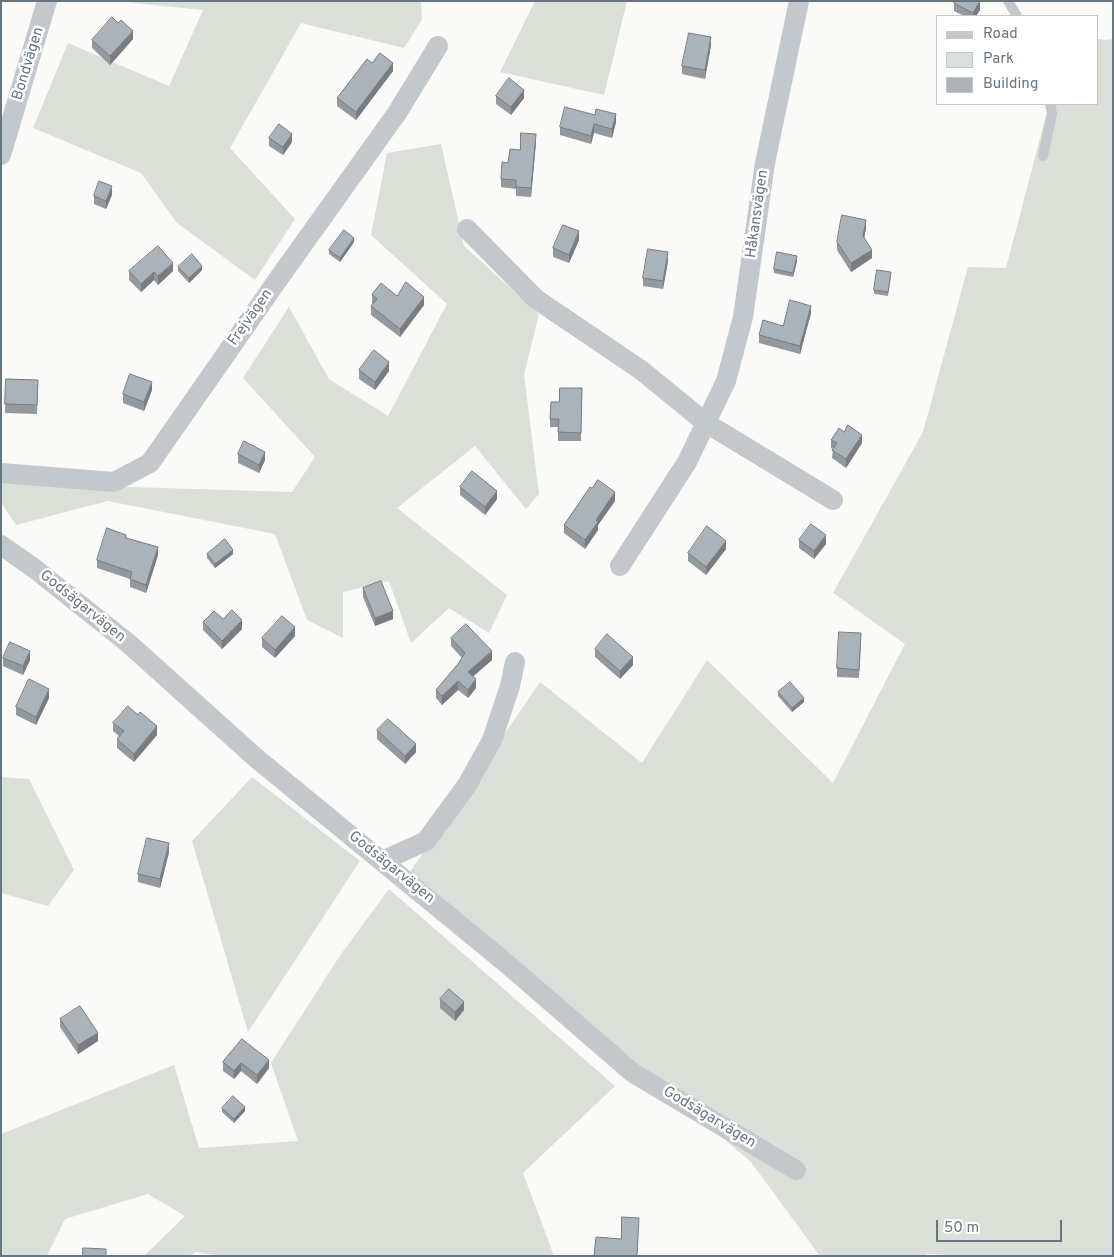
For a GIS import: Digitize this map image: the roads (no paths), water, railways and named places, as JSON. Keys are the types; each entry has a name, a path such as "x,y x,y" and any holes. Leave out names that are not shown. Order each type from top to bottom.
{"street":[{"name":"Bondvägen","path":"1,155 47,1"},
{"name":"Håkansvägen","path":"620,566 688,462 726,381 743,316 765,162 799,1"},
{"name":"Frejvägen","path":"1,472 114,482 150,463 279,278 398,113 438,46"},
{"path":"467,229 536,299 641,370 706,422 833,500"},
{"name":"Godsägarvägen","path":"1,546 35,569 128,643 256,758 506,963 633,1073 796,1170"},
{"path":"382,861 426,841 467,785 492,740 510,686 515,662"}],"lane":[{"path":"1008,1 1016,15"},
{"path":"1044,156 1052,114 1050,105"}]}
